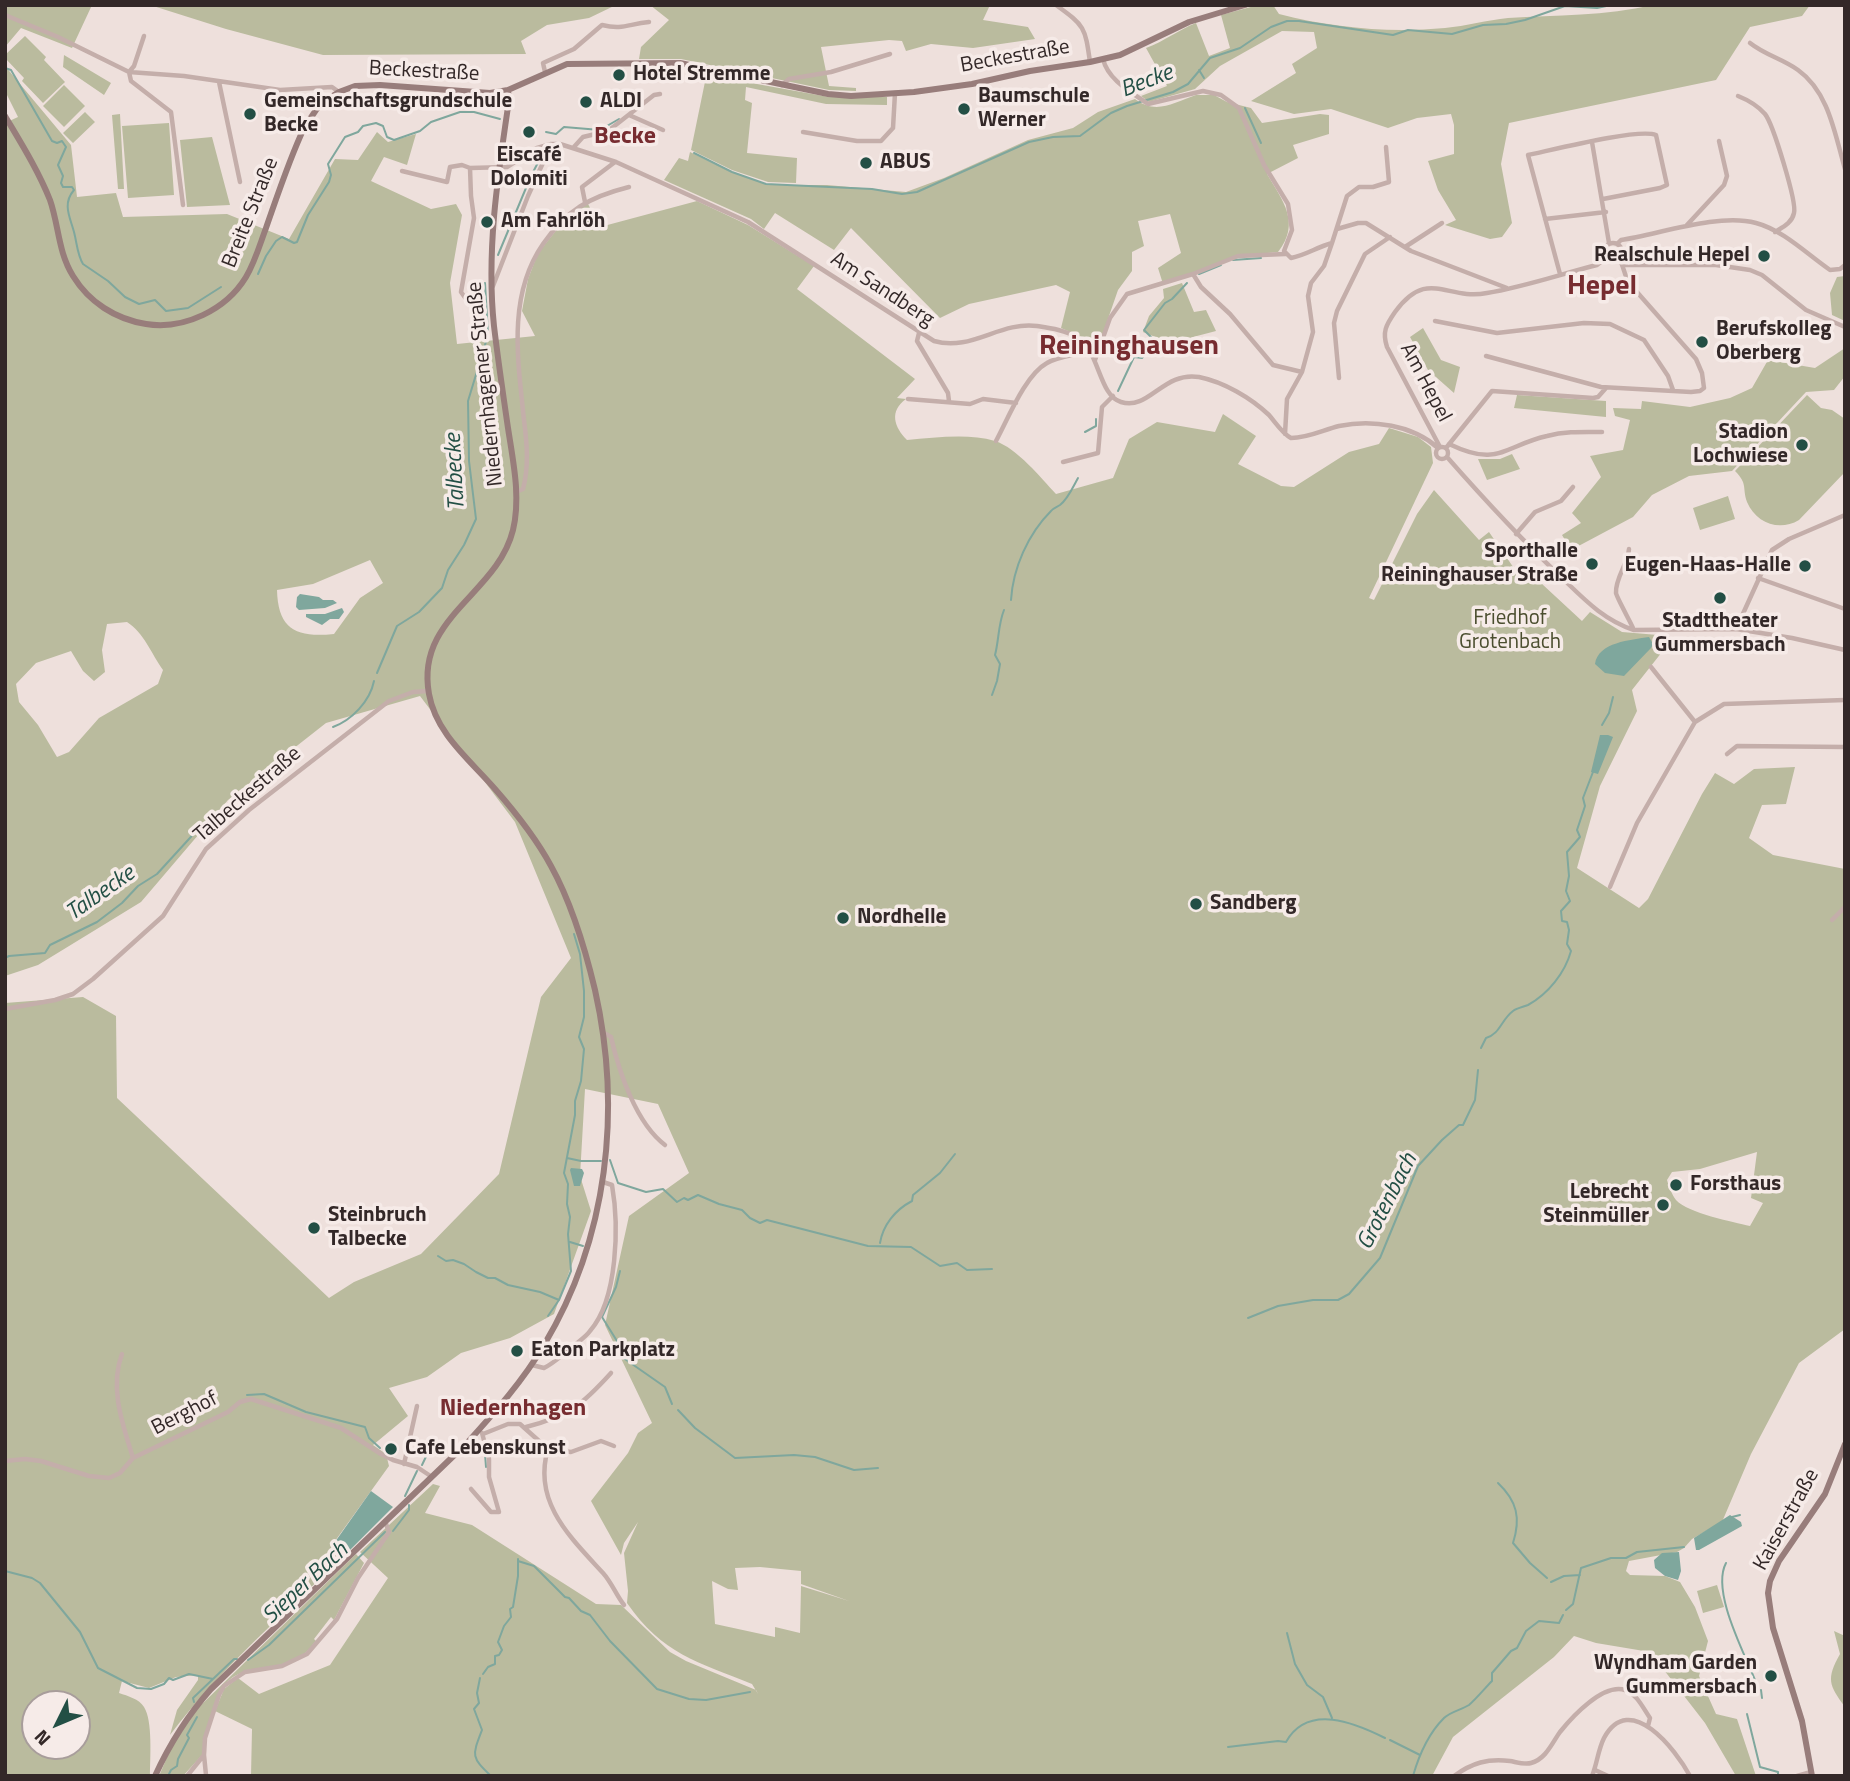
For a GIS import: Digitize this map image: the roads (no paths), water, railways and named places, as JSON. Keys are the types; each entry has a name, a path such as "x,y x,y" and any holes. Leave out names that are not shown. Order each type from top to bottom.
{"main road":[{"name":"Beckestraße","path":"339,92 367,84 490,93 508,90 567,64 680,63 782,86 840,95 895,93 972,84 1120,55 1189,22 1245,5"},
{"name":"Niedernhagener Straße","path":"428,691 434,642 446,621 491,573 513,532 516,492 514,461 491,292 498,169 509,100 508,90"},
{"name":"Breite Straße","path":"5,116 44,187 51,204 63,256 79,285 92,299 117,316 136,323 166,325 189,320 212,310 230,296 246,277 304,128 321,105 339,92"},
{"path":"155,1776 174,1737 196,1706 385,1521 481,1432 545,1344 573,1287 594,1228 603,1182 609,1105 604,1033 589,964 574,917 552,867 525,826 446,734 432,708 428,691"},
{"name":"Kaiserstraße","path":"1812,1774 1802,1721 1769,1608 1770,1581 1779,1561 1825,1494 1845,1444"}],"street":[{"path":"1056,5 1080,22 1085,31 1090,62"},
{"path":"5,15 58,37 129,72 184,76 280,90 332,87 339,92"},
{"path":"545,72 543,63 574,49 602,24 619,28 649,22"},
{"path":"129,72 134,66 144,36"},
{"path":"1750,43 1760,51 1797,69 1811,80 1821,95 1845,169"},
{"path":"782,86 789,79 831,72 890,54"},
{"path":"1103,59 1113,77 1146,103 1157,104 1203,91 1221,94 1238,106 1264,165 1288,204 1292,230 1285,254"},
{"path":"129,72 131,81 171,112 183,205"},
{"path":"219,82 240,182"},
{"path":"803,132 857,141 881,141 893,128 895,93"},
{"path":"573,148 583,137 604,133 654,95 660,94"},
{"path":"1738,96 1764,114 1772,126 1793,201 1794,214 1791,221 1775,232"},
{"path":"629,115 663,130"},
{"path":"1560,274 1528,155 1649,132 1656,135 1667,185 1603,198"},
{"path":"1686,226 1724,185 1727,176 1718,141"},
{"path":"1592,142 1606,212 1609,243 1604,250 1606,258 1611,261 1619,259"},
{"path":"491,292 551,144"},
{"path":"402,171 447,182 450,167 462,165 498,169 518,161 537,148 551,144 616,162"},
{"path":"1285,435 1287,398 1302,372 1313,332 1308,296 1311,283 1324,266 1347,196 1352,191 1389,182 1386,147"},
{"path":"585,202 582,187 616,162"},
{"name":"Am Sandberg","path":"616,162 748,222 919,332 947,345 966,344 1008,327 1033,325 1060,330 1080,339 1095,360 1105,385 1113,396"},
{"path":"466,299 461,292 474,218 470,168"},
{"path":"516,492 523,489 527,440 517,326 521,293 531,263 565,218 585,202 629,187"},
{"path":"1545,219 1606,212"},
{"path":"1617,244 1621,240 1686,226 1733,220 1757,223 1775,232 1830,270 1840,270 1845,265"},
{"path":"1337,229 1366,223 1411,251 1508,288"},
{"path":"1405,247 1442,223"},
{"path":"1339,378 1334,323 1337,312 1365,254 1390,237"},
{"path":"1095,360 1110,318 1127,294 1193,274 1238,256 1285,254 1291,258 1305,256 1332,243"},
{"path":"1609,243 1617,244 1622,250 1619,259"},
{"name":"Am Hepel","path":"1439,447 1384,337 1387,323 1405,299 1422,289 1433,287 1461,293 1484,294 1597,265 1606,258"},
{"path":"1486,356 1606,387 1700,391 1704,388 1696,359 1629,283 1619,259"},
{"path":"1623,265 1716,265 1749,270 1762,275 1806,310 1845,327"},
{"path":"1193,274 1201,288 1230,314 1273,365 1302,372"},
{"path":"1435,321 1497,333 1584,323 1610,324 1644,340 1674,390"},
{"path":"919,332 917,341 948,393 949,401"},
{"path":"996,441 1039,368 1048,362 1089,351"},
{"path":"1063,462 1098,453 1102,407 1113,396 1121,402 1138,403 1179,377 1199,377 1251,401 1291,438 1363,423 1388,425 1420,435 1439,447 1448,446 1483,457 1503,454 1545,436 1570,432 1602,432"},
{"path":"1447,457 1448,446 1492,391 1593,398 1598,397 1606,387"},
{"path":"908,399 970,404 983,399 1016,403"},
{"path":"1439,447 1436,452 1438,458 1447,457"},
{"path":"1447,457 1516,534 1603,615 1620,625 1634,630 1736,629 1844,648"},
{"path":"1516,534 1535,512 1561,501 1573,487"},
{"path":"1736,629 1766,559 1775,547 1845,515"},
{"path":"1629,549 1627,563 1616,592 1634,630"},
{"path":"1758,578 1845,609"},
{"path":"1651,667 1695,722"},
{"name":"Talbeckestraße","path":"5,1009 55,1000 93,979 163,916 206,849 249,810 389,701 413,692 428,691"},
{"path":"1610,887 1637,823 1695,722 1724,704 1845,699"},
{"path":"1727,754 1737,746 1845,747"},
{"path":"1832,920 1845,907"},
{"path":"604,1033 611,1037 619,1072 630,1095 654,1136 665,1145"},
{"path":"531,1365 544,1368 550,1365 591,1331 602,1309 615,1260 616,1244 612,1185 603,1182"},
{"name":"Berghof","path":"122,1354 117,1366 118,1398 133,1458"},
{"path":"526,1427 557,1418 574,1408 592,1395 611,1373"},
{"name":"Berghof","path":"5,1461 41,1461 89,1476 109,1478 120,1473 133,1458 228,1412 244,1400 251,1399 341,1428 381,1454 404,1464"},
{"path":"417,1406 404,1464 422,1469 432,1478"},
{"path":"471,1489 491,1512 499,1512 481,1432 514,1422 526,1427 533,1437 548,1449 571,1452 601,1441 614,1446"},
{"path":"548,1449 544,1470 549,1497 558,1521 578,1548 605,1575 624,1605"},
{"path":"206,1775 205,1738 224,1686 245,1672 282,1666 307,1654 337,1619 358,1578 389,1532 389,1525 385,1521"},
{"path":"1454,1776 1484,1761 1530,1764 1542,1757 1569,1723 1597,1696 1607,1691 1621,1689 1633,1696 1650,1718 1648,1726"},
{"path":"1608,1776 1593,1773 1604,1739 1618,1724 1628,1720 1648,1726 1670,1747 1690,1776"},
{"path":"187,1776 204,1755"},
{"path":"1797,1776 1812,1774"}],"water":[{"path":"300,594 337,603 325,608 299,610 296,607"},
{"path":"342,608 344,612 339,619 330,619 322,625 306,617 306,614 325,614"},
{"path":"1649,637 1653,644 1651,648 1624,676 1605,673 1595,664 1602,651 1616,643"},
{"path":"1600,735 1613,737 1598,774 1591,772"},
{"path":"571,1168 582,1169 584,1173 580,1186 574,1186"},
{"path":"371,1491 393,1507 348,1552 335,1542"},
{"path":"1730,1515 1741,1522 1742,1526 1696,1550 1694,1538"},
{"path":"1679,1552 1681,1571 1678,1580 1665,1576 1655,1568 1654,1560 1662,1553"}],"waterway":[{"name":"Becke","path":"694,153 732,172 766,184 872,189 902,194 917,192 1029,142 1053,137 1080,136 1111,113 1173,92 1188,84 1210,58 1240,48 1271,27 1287,21 1393,35 1408,30 1452,34 1483,25 1525,20 1565,6 1597,8 1611,5"},
{"path":"5,68 11,70 52,141 62,141 66,147 58,165 63,176 63,187 72,187 74,190 68,200 68,211 83,264 125,297 139,304 155,300 166,311 188,308 221,287"},
{"name":"Becke","path":"1199,70 1204,78"},
{"path":"1245,108 1261,143"},
{"path":"258,274 276,241 282,237 297,242 308,215 329,182 331,175 328,164 345,137 358,132 363,126 376,123 383,126 387,137 394,140 420,131 431,122 460,112 474,112 500,119"},
{"name":"Becke","path":"546,132 556,134 564,127 600,130 619,119"},
{"name":"Talbecke","path":"498,255 544,151"},
{"path":"1233,260 1261,258"},
{"path":"1199,274 1221,265"},
{"name":"Talbecke","path":"377,673 397,626 419,612 442,588 448,570 476,519 469,461 468,401 488,335 485,283"},
{"path":"1118,391 1134,357 1142,358 1148,351 1147,346 1152,338 1144,330 1165,303 1187,283"},
{"path":"1085,432 1096,426 1096,419"},
{"path":"1011,600 1018,564 1035,530 1052,510 1065,500 1078,478"},
{"path":"992,695 1000,664 995,655 1004,610"},
{"name":"Talbecke","path":"333,727 347,720 359,709 369,696 374,681"},
{"name":"Grotenbach","path":"1602,725 1609,713 1613,697"},
{"name":"Grotenbach","path":"1481,1048 1486,1038 1491,1036 1513,1011 1528,1005 1549,989 1568,959 1571,951 1567,944 1569,930 1567,922 1562,921 1561,911 1570,901 1566,891 1569,876 1567,852 1580,837 1577,830 1585,806 1583,798 1593,772"},
{"name":"Talbecke","path":"5,958 45,953 50,945 97,922 122,903 138,886 157,874 199,828"},
{"path":"548,1316 559,1300 571,1271 568,1184 564,1173 575,1115 575,1101 581,1081 584,1049 579,1037 584,1017 584,991 580,954 574,934"},
{"name":"Grotenbach","path":"1248,1318 1278,1306 1313,1300 1338,1300 1349,1294 1380,1258 1418,1166 1442,1140 1459,1125 1463,1125 1475,1100 1478,1070"},
{"path":"880,1243 891,1219 912,1201 913,1195 940,1173 955,1154"},
{"path":"567,1158 601,1161"},
{"path":"610,1160 618,1183 646,1192 663,1189 677,1202 698,1195 742,1210 760,1223 767,1220 868,1246 911,1247 940,1266 957,1263 967,1270 992,1269"},
{"path":"570,1242 583,1246"},
{"path":"438,1256 446,1261 453,1260 464,1264 488,1278 559,1300"},
{"path":"620,1271 616,1287 602,1317 622,1349 622,1357 665,1387 672,1404"},
{"path":"247,1395 264,1394 306,1412 365,1427 369,1438 380,1448"},
{"path":"678,1410 695,1428 735,1458 794,1455 815,1457 854,1470 878,1468"},
{"name":"Sieper Bach","path":"422,1465 433,1442"},
{"path":"485,1454 486,1467"},
{"name":"Sieper Bach","path":"405,1496 417,1471"},
{"path":"1498,1483 1516,1510 1517,1526 1513,1543 1547,1578"},
{"name":"Sieper Bach","path":"393,1531 409,1510 409,1505"},
{"path":"1732,1517 1740,1515"},
{"name":"Sieper Bach","path":"248,1660 269,1645 385,1532"},
{"path":"1566,1610 1573,1604 1581,1568 1611,1558 1626,1558 1637,1552 1684,1547"},
{"path":"483,1674 488,1667 495,1664 495,1656 502,1650 498,1642 511,1617 518,1559"},
{"path":"518,1561 534,1566 565,1597 590,1615 610,1641 657,1689 689,1699 706,1700 750,1692"},
{"path":"1726,1563 1722,1575 1726,1605 1755,1680"},
{"path":"5,1571 32,1578 40,1583 80,1632 98,1668 137,1688 151,1689 164,1684 169,1678 173,1680 189,1674 213,1679"},
{"path":"1551,1582 1564,1576 1580,1575"},
{"path":"1413,1776 1425,1745 1444,1718 1469,1705 1478,1696 1492,1681 1492,1673 1511,1651 1517,1648 1526,1631 1539,1621 1559,1623 1563,1615"},
{"path":"1287,1633 1295,1664 1307,1685 1323,1697 1332,1718"},
{"name":"Sieper Bach","path":"194,1702 193,1698 237,1659"},
{"path":"480,1678 477,1693 479,1703 474,1709 482,1730 475,1756 491,1776"},
{"path":"1761,1690 1762,1698"},
{"path":"1747,1714 1760,1767 1778,1772 1778,1775"},
{"name":"Sieper Bach","path":"168,1776 177,1766 189,1738 187,1735 197,1717"},
{"path":"1228,1747 1286,1742 1295,1730 1319,1720 1346,1722 1385,1738"},
{"path":"1390,1740 1420,1755"}],"place":[{"name":"Hotel Stremme","path":"619,75"},
{"name":"ALDI","path":"586,102"},
{"name":"Baumschule Werner","path":"964,109"},
{"name":"Gemeinschaftsgrundschule Becke","path":"250,114"},
{"name":"Eiscafé Dolomiti","path":"529,132"},
{"name":"ABUS","path":"866,163"},
{"name":"Am Fahrlöh","path":"487,222"},
{"name":"Realschule Hepel","path":"1764,256"},
{"name":"Berufskolleg Oberberg","path":"1702,342"},
{"name":"Stadion Lochwiese","path":"1802,445"},
{"name":"Sporthalle Reininghauser Straße","path":"1592,564"},
{"name":"Eugen-Haas-Halle","path":"1805,566"},
{"name":"Stadttheater Gummersbach","path":"1720,598"},
{"name":"Sandberg","path":"1196,904"},
{"name":"Nordhelle","path":"843,918"},
{"name":"Forsthaus","path":"1676,1185"},
{"name":"Lebrecht Steinmüller","path":"1663,1205"},
{"name":"Steinbruch Talbecke","path":"314,1228"},
{"name":"Eaton Parkplatz","path":"517,1351"},
{"name":"Cafe Lebenskunst","path":"391,1449"},
{"name":"Wyndham Garden Gummersbach","path":"1771,1676"}],"district":[{"name":"Becke","path":"625,137"},
{"name":"Hepel","path":"1602,287"},
{"name":"Reininghausen","path":"1129,347"},
{"name":"Niedernhagen","path":"513,1409"}],"park label":[{"name":"Friedhof Grotenbach","path":"1510,631"}]}
